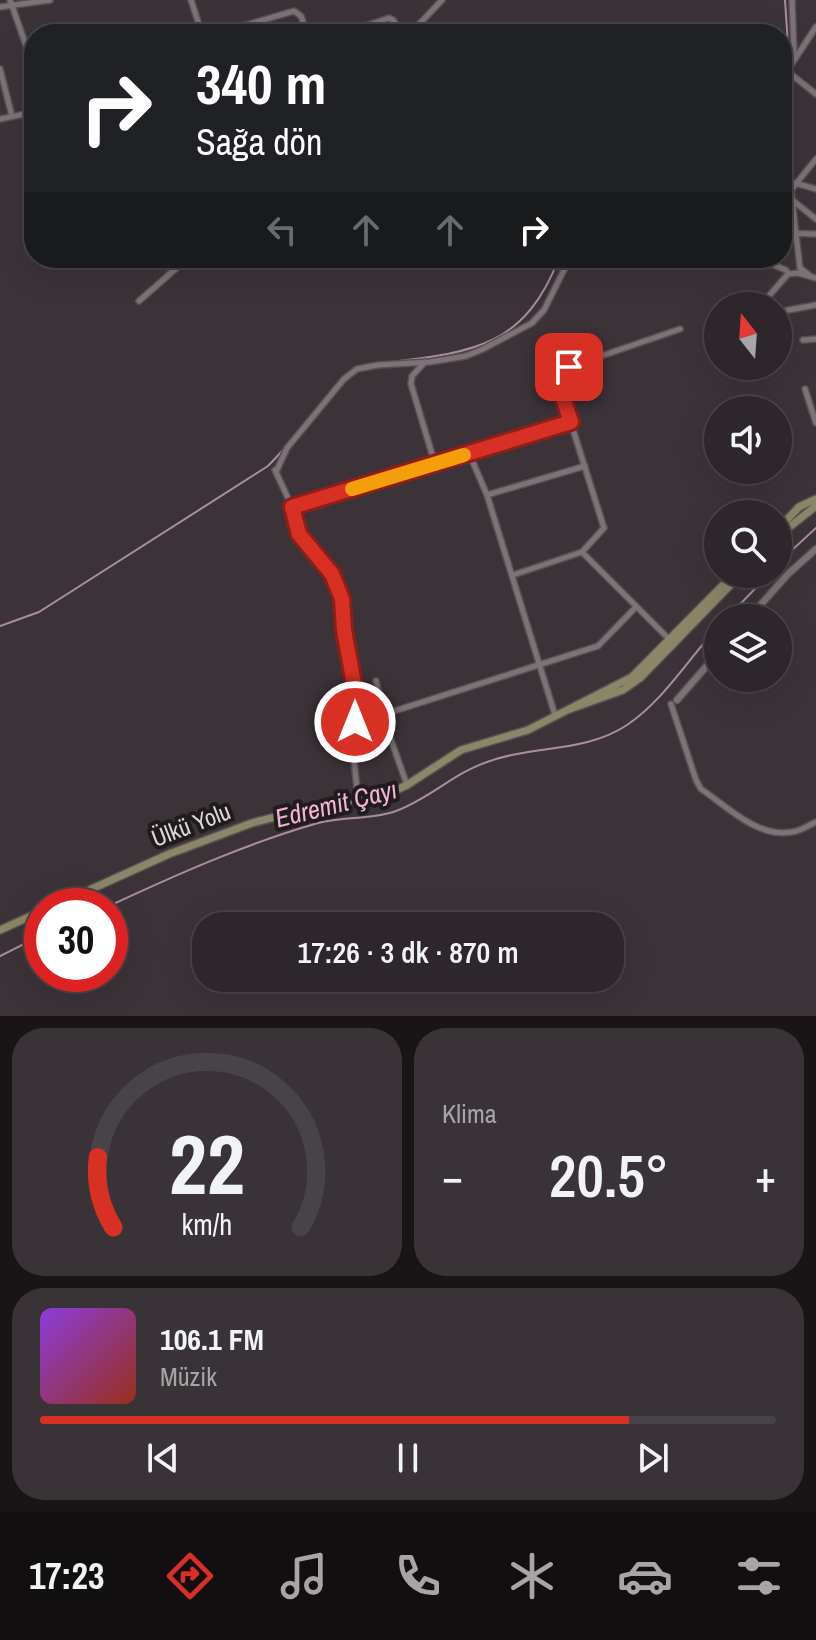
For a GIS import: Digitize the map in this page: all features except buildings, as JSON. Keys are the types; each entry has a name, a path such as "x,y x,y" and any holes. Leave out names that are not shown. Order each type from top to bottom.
{"main road":[{"path":"792,514 799,507 816,499"},
{"path":"792,525 816,506"},
{"name":"Ülkü Yolu","path":"94,888 169,854 252,823 326,804 388,794 461,750 528,730 568,709 579,708 631,685 721,588"},
{"name":"Ülkü Yolu","path":"672,642 727,588"},
{"path":"0,930 24,919"}],"street":[{"path":"0,7 11,2 50,0"},
{"path":"191,0 199,24"},
{"path":"419,24 442,0"},
{"path":"792,0 792,56"},
{"path":"11,2 24,39"},
{"path":"248,24 292,11 301,16 304,24"},
{"path":"371,24 389,18 396,24"},
{"path":"792,63 816,27"},
{"path":"0,69 12,116"},
{"path":"792,75 816,94"},
{"path":"0,119 24,114"},
{"path":"792,188 816,159"},
{"path":"795,183 816,189"},
{"path":"792,201 816,219"},
{"path":"792,205 800,268 813,277"},
{"path":"792,232 816,234"},
{"path":"139,301 177,268"},
{"path":"358,799 353,750 356,695 344,630 342,599 332,574 299,534 292,507 275,470 287,448 344,379 357,369 466,356 532,323 550,300 565,268"},
{"path":"781,268 788,274 813,277"},
{"path":"772,292 788,274"},
{"path":"792,309 816,305"},
{"path":"513,575 582,552 604,528 558,382 562,370 680,329"},
{"path":"803,340 816,339"},
{"path":"426,362 412,376 411,384 435,464"},
{"path":"805,389 816,423"},
{"path":"292,507 571,422"},
{"path":"469,453 487,495 555,715"},
{"path":"487,495 585,466"},
{"path":"761,604 816,549"},
{"path":"582,552 672,642"},
{"path":"385,714 598,646 636,607"},
{"path":"704,669 674,702 701,789 755,826 776,833 792,833 816,822"},
{"path":"376,681 407,785"}],"waterway":[{"path":"785,0 787,24"},
{"path":"390,362 447,354 494,339 513,327 530,310 554,268"},
{"path":"337,384 349,372"},
{"path":"0,626 39,612 268,466 285,448"},
{"name":"Edremit Çayı","path":"792,550 816,528"},
{"name":"Edremit Çayı","path":"740,604 756,588"},
{"name":"Edremit Çayı","path":"128,897 212,860 291,831 328,821 396,811 487,762 576,745 611,734 653,704 704,644"},
{"name":"Edremit Çayı","path":"0,956 24,944"}],"slow traffic":[{"path":"352,489 464,455"}],"route":[{"path":"355,722 355,682 344,630 342,599 332,574 299,534 292,507 571,422 558,382 559,374 569,367"}]}
